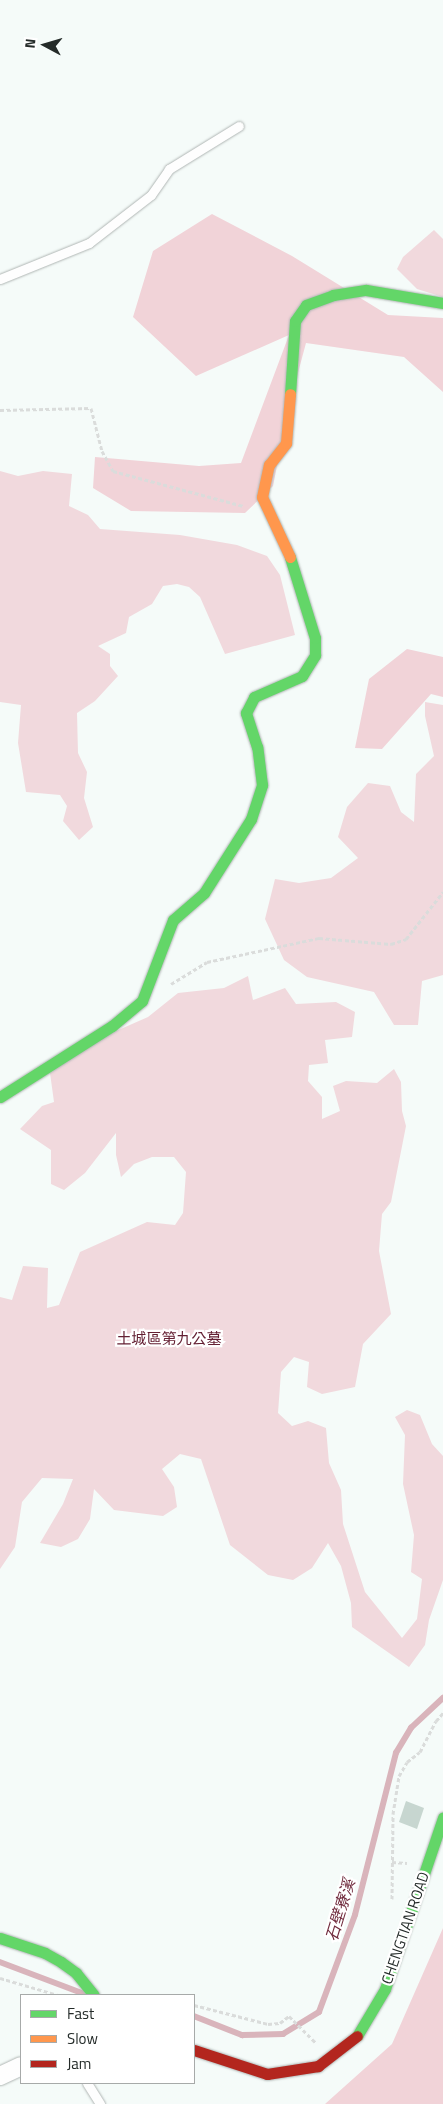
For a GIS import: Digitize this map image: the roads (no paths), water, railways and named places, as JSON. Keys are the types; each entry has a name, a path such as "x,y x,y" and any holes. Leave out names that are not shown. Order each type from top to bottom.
{"street":[{"path":"0,1098 112,1026 142,1000 173,920 204,893 250,819 262,785 256,747 246,714 254,697 302,676 315,655 314,638 293,565 262,497 268,465 286,443 295,321 306,305 333,295 366,290 394,292 443,303"},
{"name":"CHENGTIAN ROAD","path":"195,2050 267,2074 318,2066 356,2036 385,1989 443,1818"},
{"path":"0,1938 45,1953 76,1973 93,1994"},
{"path":"0,2076 20,2066"}],"lane":[{"path":"0,279 89,243 151,196 169,169 239,126"},
{"path":"88,2084 100,2104"}],"waterway":[{"name":"石壁寮溪","path":"195,2016 242,2035 283,2034 319,2012 355,1915 396,1753 411,1728 443,1698"},
{"name":"石壁寮溪","path":"0,1962 82,1993"}],"park label":[{"name":"土城區第九公墓","path":"169,1339"}]}
